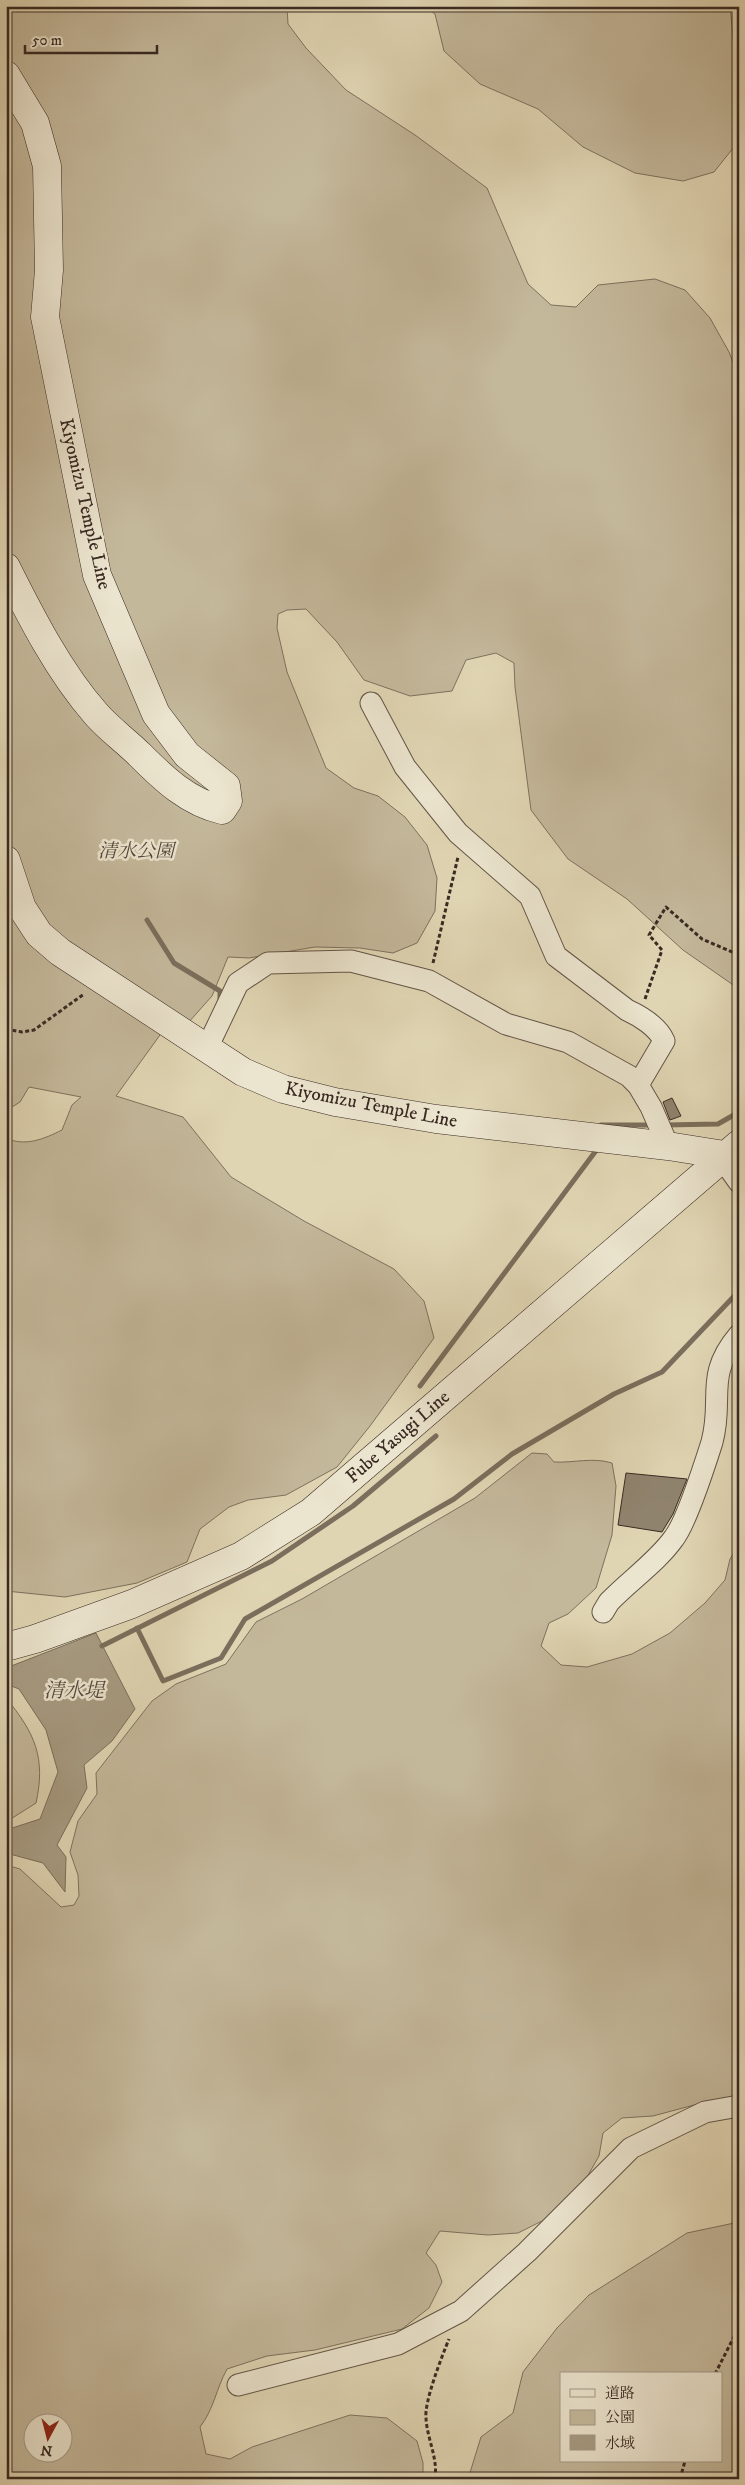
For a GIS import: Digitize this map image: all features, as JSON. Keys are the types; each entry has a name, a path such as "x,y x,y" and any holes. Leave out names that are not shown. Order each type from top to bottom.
{"main road":[{"name":"Kiyomizu Temple Line","path":"6,75 35,123 47,166 49,261 45,317 97,575 156,714 187,755 226,786 228,801 222,810 207,806 183,794 96,714 62,668 6,567"},
{"name":"Kiyomizu Temple Line","path":"6,860 22,908 39,934 60,952 243,1072 283,1090 335,1102 436,1119 734,1152"},
{"name":"Fube Yasugi Line","path":"6,1647 35,1639 132,1604 241,1556 311,1512 734,1152"}],"street":[{"path":"371,703 406,767 463,837 530,896 556,956 627,1010 640,1016 662,1035 664,1041 638,1085"},
{"path":"207,1048 238,983 268,963 352,961 429,981 506,1024 568,1042 629,1076 638,1085 651,1107 668,1146"},
{"path":"734,1152 729,1168 739,1182"},
{"path":"603,1612 609,1602 663,1550 681,1527 714,1430 716,1387 721,1360 739,1335"},
{"path":"238,2384 398,2344 461,2311 526,2252 631,2148 705,2112 739,2106"}],"path":[{"path":"429,981 463,837"},
{"path":"640,1016 662,950 649,935 666,907 702,939 739,955"},
{"path":"6,1029 22,1032 40,1027 103,980"},
{"path":"435,2479 437,2466 425,2416 438,2364 461,2311"},
{"path":"716,2372 739,2327"},
{"path":"680,2479 685,2462"}],"green space":[{"name":"清水公園","path":"6,6 287,6 288,24 306,48 346,90 415,135 487,188 528,284 551,305 576,307 598,285 655,279 685,290 710,318 729,352 739,377 739,989 683,950 627,899 568,859 531,810 515,687 514,663 496,653 466,660 452,691 410,696 364,680 337,642 306,609 287,610 278,614 277,628 287,672 326,768 354,788 378,796 405,817 427,845 437,878 435,911 417,943 393,953 360,948 315,947 249,958 228,957 212,996 188,1023 165,1028 116,1096 183,1117 231,1177 304,1221 394,1269 424,1301 434,1338 370,1426 337,1467 286,1495 248,1500 229,1507 200,1529 187,1562 137,1583 65,1597 6,1591 6,1138 20,1142 34,1141 62,1130 72,1105 81,1097 29,1087 20,1102 9,1109 6,1116"},
{"path":"423,6 730,6 738,87 738,142 714,172 683,181 635,173 583,147 538,109 480,84 444,51 435,14"},
{"path":"532,1453 547,1454 554,1462 591,1460 612,1463 616,1486 612,1535 596,1588 568,1614 549,1623 541,1646 561,1665 587,1667 632,1654 670,1633 705,1603 725,1580 730,1559 739,1545 739,2097 694,2105 653,2116 622,2118 603,2133 599,2156 583,2184 548,2218 518,2233 488,2235 440,2231 426,2253 436,2265 442,2282 429,2308 402,2329 315,2350 267,2356 227,2369 209,2413 200,2427 206,2454 230,2459 252,2447 350,2415 387,2418 417,2441 423,2463 423,2479 6,2479 6,1865 20,1869 61,1907 74,1905 79,1896 78,1875 70,1852 78,1821 97,1794 96,1773 152,1701 176,1684 226,1664 256,1622 302,1599 475,1498"},
{"path":"6,1698 31,1735 39,1759 40,1773 36,1803 6,1822"},
{"path":"739,2222 739,2479 468,2479 481,2437 513,2413 523,2372 557,2328 589,2295 687,2233"}],"water":[{"name":"清水堤","path":"96,1633 135,1709 112,1741 84,1765 87,1788 57,1845 66,1857 65,1892 43,1863 6,1853 6,1830 40,1819 58,1772 46,1730 19,1689 6,1684 6,1668"}],"building":[{"path":"672,1098 681,1116 670,1120 663,1102"},
{"path":"626,1473 687,1479 673,1514 662,1532 618,1525"}],"waterway":[{"path":"147,920 174,963 220,991 220,1002"},
{"path":"665,1125 718,1124 739,1112"},
{"path":"601,1125 616,1125"},
{"path":"614,1127 616,1125 652,1125"},
{"path":"420,1386 598,1148"},
{"path":"137,1628 163,1681 221,1658 245,1619 454,1499 512,1454 614,1394 662,1372 739,1291"},
{"path":"102,1646 272,1561 353,1506 436,1436"}]}
